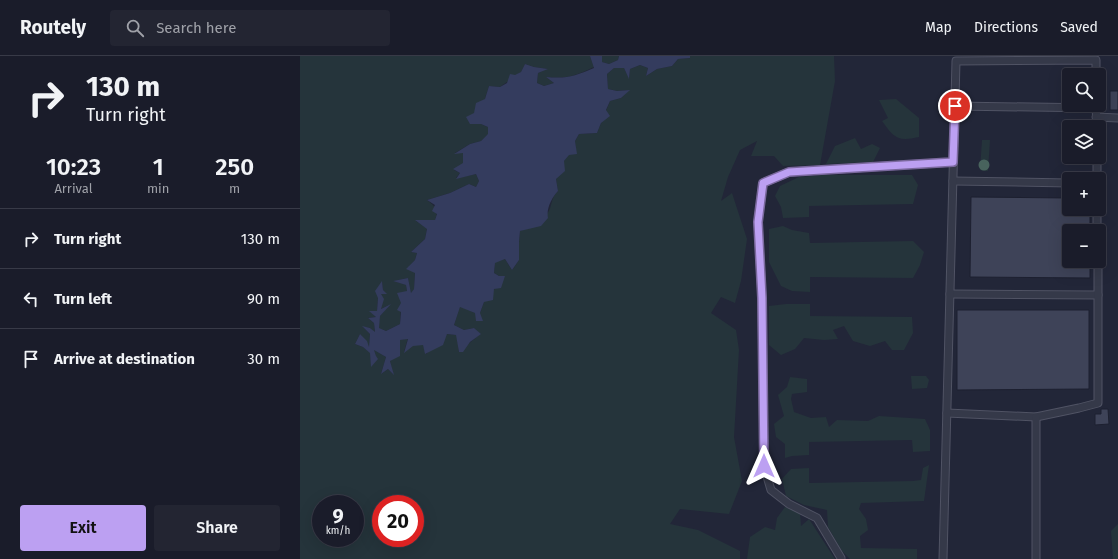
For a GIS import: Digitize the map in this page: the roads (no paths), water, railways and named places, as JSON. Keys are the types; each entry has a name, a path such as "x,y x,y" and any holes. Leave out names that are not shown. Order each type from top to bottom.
{"lane":[{"path":"943,559 956,61 1096,60 1096,68"},
{"path":"955,106 1062,106"},
{"path":"1096,112 1096,117 1118,118"},
{"path":"841,558 817,518 789,504 771,490 764,466 762,298 758,222 763,183 789,172 953,162"},
{"path":"953,181 1062,183"},
{"path":"947,413 1036,417 1098,403 1098,268"},
{"path":"950,294 1098,295"},
{"path":"1036,417 1036,559"}],"water":[{"path":"590,56 602,56 602,62 609,64 618,60 619,56 690,56 690,58 678,59 672,66 657,69 646,76 648,68 640,65 630,69 629,79 624,68 614,68 607,74 608,89 617,91 630,90 621,98 610,101 606,110 610,116 601,123 597,133 579,134 575,141 577,154 569,155 564,161 565,171 556,179 558,191 550,203 548,218 541,226 520,231 519,260 512,270 505,259 495,263 494,273 499,276 505,276 501,288 494,289 493,300 484,302 480,313 483,321 476,321 475,313 460,307 454,325 464,330 474,328 481,334 470,342 463,352 459,352 456,335 447,334 443,345 425,354 423,345 413,346 404,353 408,339 400,340 400,356 390,361 394,375 388,369 381,374 386,357 374,350 378,359 371,367 370,353 363,347 355,344 360,334 367,341 369,347 370,334 362,326 370,328 375,332 374,323 368,318 376,317 369,311 377,311 378,298 375,291 382,281 383,290 387,294 381,294 384,299 381,309 391,304 380,316 379,328 386,331 400,324 401,312 397,310 401,303 397,293 407,291 406,285 393,281 408,278 411,293 414,289 415,273 406,269 415,260 417,253 411,252 425,239 427,229 415,220 435,220 437,214 432,211 435,205 427,200 450,193 469,184 476,187 479,181 476,174 456,179 460,173 453,169 463,163 463,153 454,154 470,144 481,141 488,134 488,127 481,124 470,124 466,117 474,113 476,103 485,99 489,86 500,87 507,83 510,74 515,75 521,72 525,64 548,69 538,73 537,83 544,86 554,83 546,77 560,78 571,76 594,68"}]}
